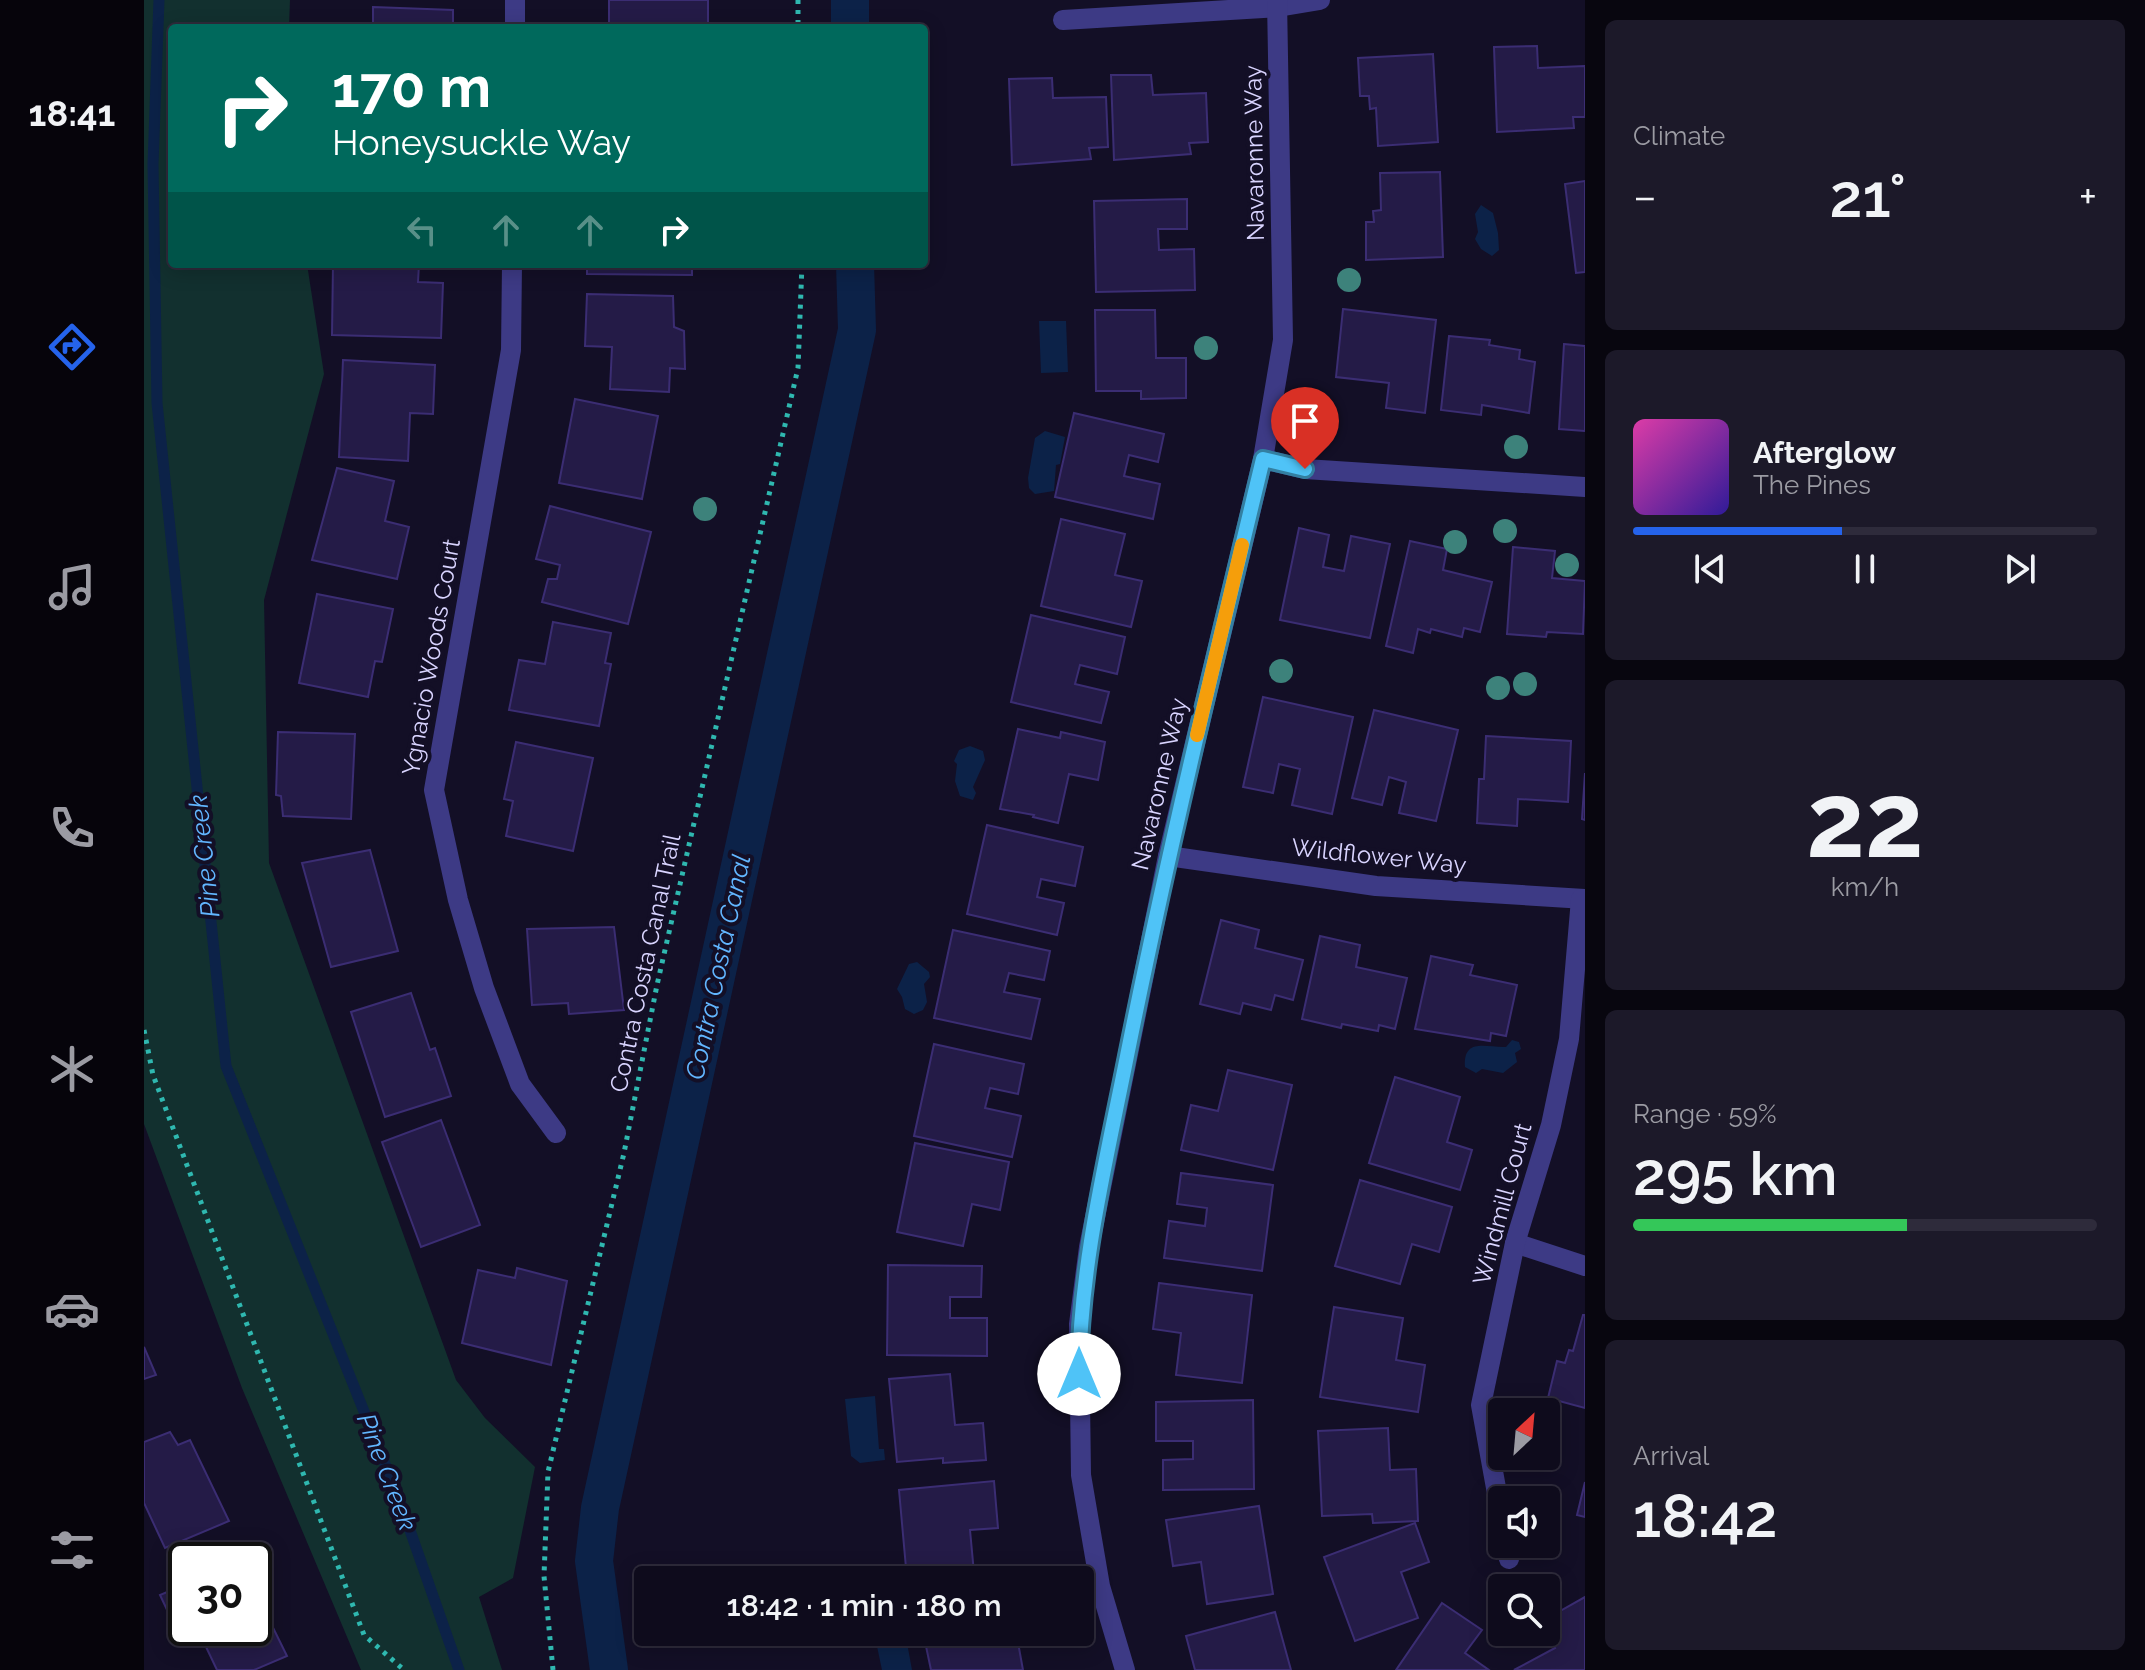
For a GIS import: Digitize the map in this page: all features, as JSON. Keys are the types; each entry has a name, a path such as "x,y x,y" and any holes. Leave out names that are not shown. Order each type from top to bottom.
{"street":[{"path":"515,0 515,24"},
{"path":"1063,20 1320,0"},
{"name":"Navaronne Way","path":"1125,1670 1100,1586 1081,1475 1079,1324 1089,1247 1168,856 1263,459 1283,340 1278,4"},
{"name":"Ygnacio Woods Court","path":"512,268 511,350 434,790 458,900 484,988 520,1084 556,1133"},
{"path":"1263,459 1305,469 1585,487"},
{"name":"Wildflower Way","path":"1168,856 1376,886 1583,899"},
{"name":"Windmill Court","path":"1496,1486 1481,1405 1515,1243 1551,1125 1569,1039 1583,899"},
{"path":"1515,1243 1585,1266"}],"path":[{"path":"798,0 798,24"},
{"name":"Contra Costa Canal Trail","path":"553,1670 544,1576 548,1472 624,1153 657,985 798,368 802,268"},
{"path":"144,1030 153,1075 364,1635 404,1670"}],"green space":[{"path":"144,0 290,0 289,24 168,24 168,268 308,268 324,374 264,600 269,863 456,1380 485,1418 535,1467 513,1578 479,1597 502,1670 361,1670 242,1388 144,1124"}],"water":[{"path":"1481,205 1493,213 1498,233 1499,250 1492,256 1481,249 1475,239 1478,232 1475,214"},
{"path":"1039,321 1066,321 1068,372 1041,373"},
{"path":"1045,431 1065,437 1060,464 1056,465 1054,491 1035,494 1029,488 1028,478 1035,438"},
{"path":"970,746 983,751 985,760 973,787 976,793 973,800 960,796 955,781 957,764 954,761 959,750"},
{"path":"917,962 929,972 930,977 924,984 927,1002 923,1010 914,1014 905,1009 897,989 909,964"},
{"path":"1512,1040 1519,1042 1521,1049 1515,1053 1517,1062 1503,1073 1482,1069 1476,1073 1465,1067 1465,1058 1472,1048 1506,1047"},
{"path":"875,1396 879,1449 884,1449 885,1460 860,1463 851,1456 845,1399"},
{"path":"877,1646 908,1646 912,1670 882,1670"}],"building":[{"path":"609,0 708,0 708,24 609,24"},
{"path":"373,7 453,10 453,24 373,24"},
{"path":"1537,46 1538,68 1585,66 1585,117 1573,117 1574,128 1497,132 1494,47"},
{"path":"1433,54 1438,142 1378,146 1376,108 1370,109 1369,96 1360,96 1358,58"},
{"path":"1111,75 1151,75 1153,95 1206,93 1208,142 1189,143 1191,154 1114,160"},
{"path":"1052,78 1053,98 1106,97 1108,147 1089,148 1091,159 1012,165 1009,79"},
{"path":"1440,172 1443,257 1366,260 1366,222 1374,222 1373,211 1381,210 1380,173"},
{"path":"1585,181 1585,272 1576,273 1565,184"},
{"path":"1187,199 1187,229 1158,229 1159,250 1194,249 1195,290 1096,292 1094,201"},
{"path":"333,268 419,268 418,282 443,283 441,338 332,335"},
{"path":"587,268 692,268 692,275 587,274"},
{"path":"587,294 673,296 674,327 684,331 685,369 670,368 669,392 610,389 612,347 585,346"},
{"path":"1343,309 1436,320 1425,413 1386,408 1389,383 1336,377"},
{"path":"1095,310 1155,310 1156,358 1186,358 1186,398 1141,399 1141,391 1096,391"},
{"path":"1449,336 1490,340 1489,345 1520,350 1519,359 1535,362 1529,413 1482,405 1481,415 1441,410"},
{"path":"1564,344 1585,346 1585,431 1559,429"},
{"path":"343,360 435,365 433,414 410,413 408,461 339,457"},
{"path":"575,399 658,416 642,499 559,483"},
{"path":"1074,413 1164,434 1158,462 1129,455 1124,476 1160,484 1153,519 1055,497"},
{"path":"337,468 394,481 385,521 409,527 397,579 312,560"},
{"path":"550,506 651,532 628,624 542,602 548,579 557,579 560,565 536,559"},
{"path":"1061,519 1125,534 1115,575 1142,581 1131,627 1041,606"},
{"path":"1299,528 1329,535 1323,567 1344,571 1351,536 1390,544 1370,638 1280,620"},
{"path":"1410,541 1447,549 1443,570 1492,582 1480,632 1464,628 1462,637 1418,629 1413,653 1386,646"},
{"path":"1513,547 1555,551 1552,578 1585,581 1583,634 1547,632 1546,637 1507,634"},
{"path":"317,594 393,609 382,662 375,661 368,697 299,683"},
{"path":"1031,615 1125,637 1117,674 1080,665 1075,684 1109,692 1101,723 1011,702"},
{"path":"553,622 611,633 605,663 611,664 599,726 509,710 519,660 545,664"},
{"path":"1263,697 1353,717 1332,814 1292,805 1300,769 1279,764 1273,793 1243,787"},
{"path":"1374,710 1458,730 1436,821 1399,813 1406,782 1389,777 1382,805 1352,798"},
{"path":"1018,729 1060,738 1061,732 1105,742 1098,780 1069,774 1058,823 1000,809"},
{"path":"278,732 355,734 351,819 283,816 281,796 276,795"},
{"path":"1486,736 1571,741 1568,802 1518,799 1517,826 1477,823 1479,779 1484,779"},
{"path":"516,742 593,758 573,851 506,836 513,801 504,799"},
{"path":"1585,773 1585,820 1582,819"},
{"path":"987,825 1083,847 1075,886 1041,879 1037,897 1064,903 1057,935 967,914"},
{"path":"370,850 398,951 331,967 302,863"},
{"path":"1221,920 1259,930 1255,948 1303,960 1293,1000 1275,995 1271,1010 1243,1003 1240,1014 1200,1004"},
{"path":"614,927 624,1010 569,1014 568,1003 532,1005 527,929"},
{"path":"953,930 1050,951 1044,980 1009,973 1004,992 1040,999 1031,1039 934,1018"},
{"path":"1320,936 1360,945 1356,967 1407,978 1395,1029 1379,1025 1378,1031 1342,1024 1341,1028 1302,1019"},
{"path":"1431,956 1473,965 1470,975 1517,985 1506,1036 1491,1033 1490,1041 1415,1029"},
{"path":"411,993 430,1050 435,1048 451,1096 385,1117 351,1012"},
{"path":"934,1044 1024,1064 1018,1094 990,1088 985,1108 1021,1116 1012,1157 914,1136"},
{"path":"1228,1070 1292,1085 1273,1170 1181,1150 1191,1105 1218,1111"},
{"path":"1395,1077 1460,1097 1447,1142 1472,1150 1460,1190 1369,1163"},
{"path":"441,1120 480,1225 421,1247 382,1142"},
{"path":"915,1143 1009,1162 1000,1210 972,1204 963,1246 897,1232"},
{"path":"1181,1173 1273,1185 1262,1271 1164,1258 1169,1221 1205,1226 1207,1208 1177,1204"},
{"path":"1360,1180 1452,1207 1439,1252 1412,1244 1400,1284 1335,1266"},
{"path":"888,1265 982,1266 981,1297 950,1297 950,1318 987,1318 987,1356 887,1355"},
{"path":"517,1268 567,1281 551,1365 462,1343 478,1270 515,1278"},
{"path":"1159,1283 1252,1295 1242,1383 1176,1375 1181,1333 1153,1329"},
{"path":"1334,1307 1403,1318 1396,1360 1425,1365 1418,1412 1320,1397"},
{"path":"1585,1315 1585,1408 1560,1401 1560,1398 1548,1398 1557,1361 1565,1363 1569,1350 1573,1351"},
{"path":"144,1347 156,1375 144,1379"},
{"path":"950,1374 955,1425 983,1423 986,1460 943,1463 943,1458 897,1462 889,1379"},
{"path":"1253,1400 1254,1489 1163,1490 1163,1460 1193,1459 1193,1441 1156,1441 1156,1402"},
{"path":"1388,1428 1390,1470 1416,1469 1418,1521 1373,1523 1372,1514 1322,1516 1318,1431"},
{"path":"170,1432 178,1445 190,1440 229,1521 179,1542 168,1542 165,1548 144,1503 144,1442"},
{"path":"994,1481 998,1528 970,1530 973,1566 906,1566 899,1490"},
{"path":"1585,1482 1585,1517 1577,1515"},
{"path":"1259,1506 1273,1594 1207,1604 1201,1562 1173,1566 1166,1520"},
{"path":"1415,1523 1429,1562 1401,1572 1418,1618 1355,1641 1324,1557"},
{"path":"168,1592 168,1612 160,1595"},
{"path":"1585,1597 1585,1670 1514,1670 1554,1646 1560,1646 1560,1611"},
{"path":"1442,1603 1482,1630 1465,1653 1489,1670 1396,1670"},
{"path":"1275,1612 1291,1670 1195,1670 1186,1636"},
{"path":"272,1626 287,1656 254,1670 217,1670 206,1646 272,1646"},
{"path":"926,1646 1019,1646 1023,1670 931,1670"}],"waterway":[{"name":"Pine Creek","path":"159,0 153,164 157,403 226,1066 399,1499 459,1670"},
{"name":"Contra Costa Canal","path":"850,0 850,24"},
{"name":"Contra Costa Canal","path":"609,1670 594,1561 600,1508 857,330 855,268"}],"slow traffic":[{"path":"1197,735 1242,545"}],"route":[{"path":"1079,1374 1079,1324 1095,1217 1168,856 1263,459 1305,469"}]}
